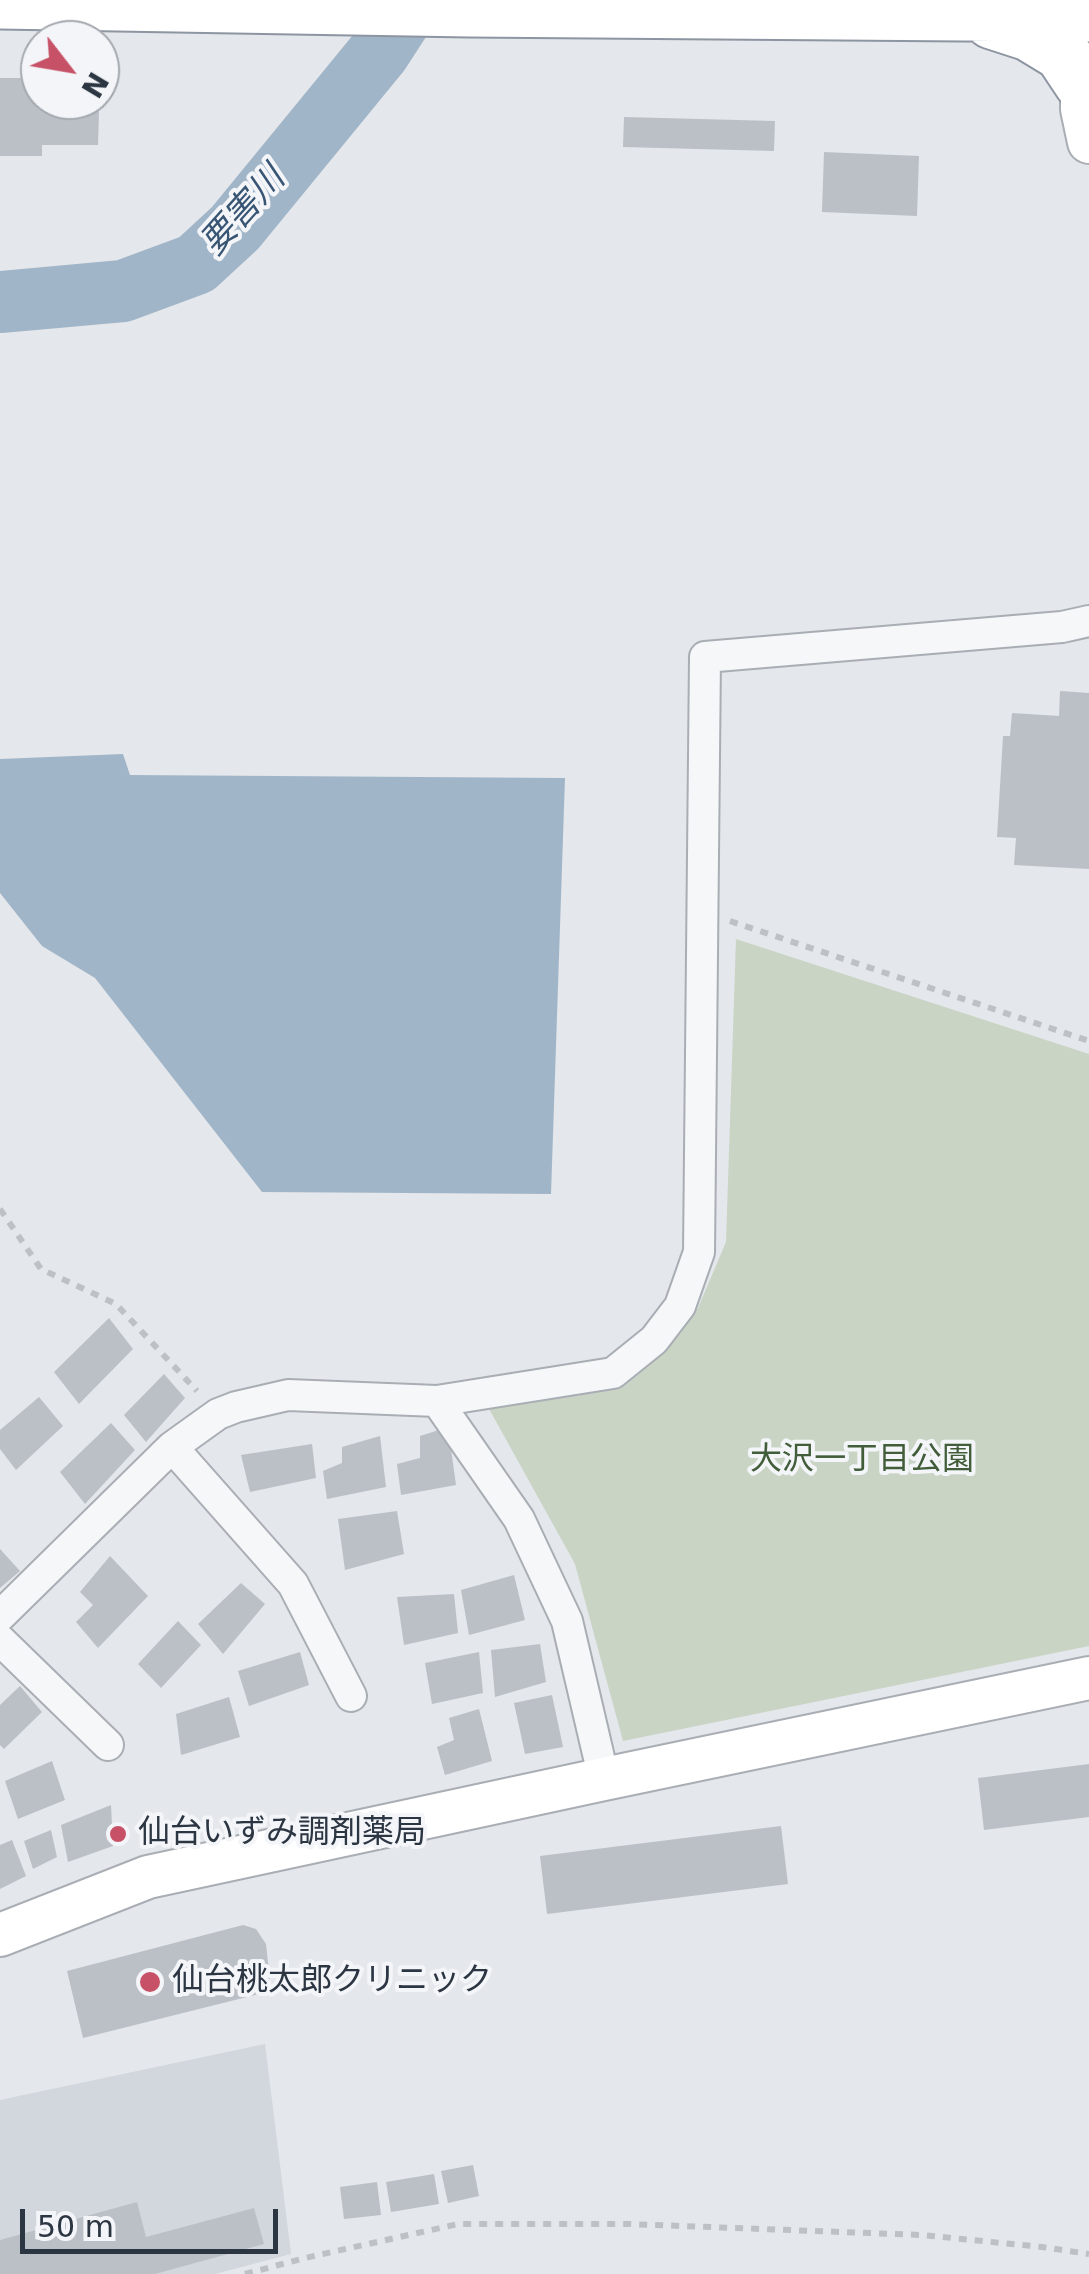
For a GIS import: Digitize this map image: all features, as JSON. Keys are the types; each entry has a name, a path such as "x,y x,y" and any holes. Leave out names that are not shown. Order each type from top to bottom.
{"highway":[{"path":"0,2 1089,14"},
{"path":"966,12 1028,33 1062,54 1085,77"}],"street":[{"path":"1085,77 1082,109 1089,142"},
{"path":"0,1616 172,1447 218,1414 288,1395 437,1402 612,1373 654,1340 680,1306 699,1252 705,657 1089,622"},
{"path":"437,1402 519,1519 567,1622 604,1779"},
{"path":"172,1447 293,1584 351,1696"},
{"path":"0,1640 108,1745"},
{"path":"0,1935 148,1877 1089,1678"}],"path":[{"path":"703,912 1089,1041"},
{"path":"0,1209 40,1269 116,1304 218,1414"},
{"path":"245,2274 458,2224 628,2224 922,2235 1089,2254"}],"shaded area":[{"path":"265,2044 291,2254 215,2274 0,2274 0,2100"}],"green space":[{"name":"大沢一丁目公園","path":"736,939 1089,1054 1089,1646 623,1741 575,1564 488,1407 658,1354 698,1308 726,1242"}],"water":[{"path":"123,754 130,775 565,778 551,1194 262,1192 95,978 42,946 0,893 0,759"}],"building":[{"path":"0,78 20,78 20,120 99,120 98,145 42,145 42,156 0,156"},
{"path":"624,117 775,121 774,151 623,147"},
{"path":"824,152 919,156 917,216 822,212"},
{"path":"1060,691 1089,693 1089,869 1014,865 1016,838 997,837 1003,736 1010,736 1012,713 1059,716"},
{"path":"109,1318 133,1349 79,1404 54,1372"},
{"path":"164,1374 185,1398 146,1442 124,1415"},
{"path":"39,1397 63,1426 16,1470 0,1449 0,1430"},
{"path":"111,1423 135,1450 85,1504 60,1472"},
{"path":"448,1427 456,1485 401,1495 397,1464 420,1458 420,1436"},
{"path":"380,1436 386,1487 327,1499 323,1471 342,1463 342,1447"},
{"path":"312,1444 316,1478 250,1492 241,1455"},
{"path":"397,1511 404,1554 345,1570 338,1519"},
{"path":"0,1549 20,1571 0,1588"},
{"path":"110,1556 148,1596 98,1648 76,1622 93,1605 80,1592"},
{"path":"514,1575 525,1620 469,1635 461,1590"},
{"path":"241,1583 265,1604 223,1654 198,1624"},
{"path":"454,1594 458,1633 404,1645 397,1597"},
{"path":"178,1621 201,1645 161,1688 138,1664"},
{"path":"540,1644 546,1682 495,1697 491,1650"},
{"path":"300,1652 309,1685 249,1706 238,1671"},
{"path":"479,1652 483,1693 432,1704 425,1663"},
{"path":"20,1686 42,1712 4,1749 0,1745 0,1705"},
{"path":"552,1695 563,1747 525,1754 514,1703"},
{"path":"229,1697 240,1737 181,1755 176,1714"},
{"path":"479,1709 492,1761 445,1775 437,1747 454,1740 449,1718"},
{"path":"52,1761 65,1800 18,1819 5,1781"},
{"path":"1089,1764 1089,1817 984,1830 978,1778"},
{"path":"111,1805 113,1846 68,1862 61,1825"},
{"path":"781,1826 788,1884 547,1914 540,1856"},
{"path":"51,1830 57,1857 33,1869 24,1841"},
{"path":"12,1840 26,1876 0,1889 0,1845"},
{"path":"243,1925 256,1929 266,1944 271,1991 83,2038 67,1971"},
{"path":"473,2165 479,2196 448,2203 441,2171"},
{"path":"434,2174 439,2204 391,2212 386,2182"},
{"path":"377,2182 381,2215 344,2219 340,2187"},
{"path":"137,2202 146,2237 254,2208 264,2244 155,2274 0,2274 0,2240"}],"waterway":[{"name":"要害川","path":"0,302 123,291 196,264 235,228 380,51 413,0"}],"place":[{"name":"仙台いずみ調剤薬局","path":"118,1834"},
{"name":"仙台桃太郎クリニック","path":"150,1982"}]}
